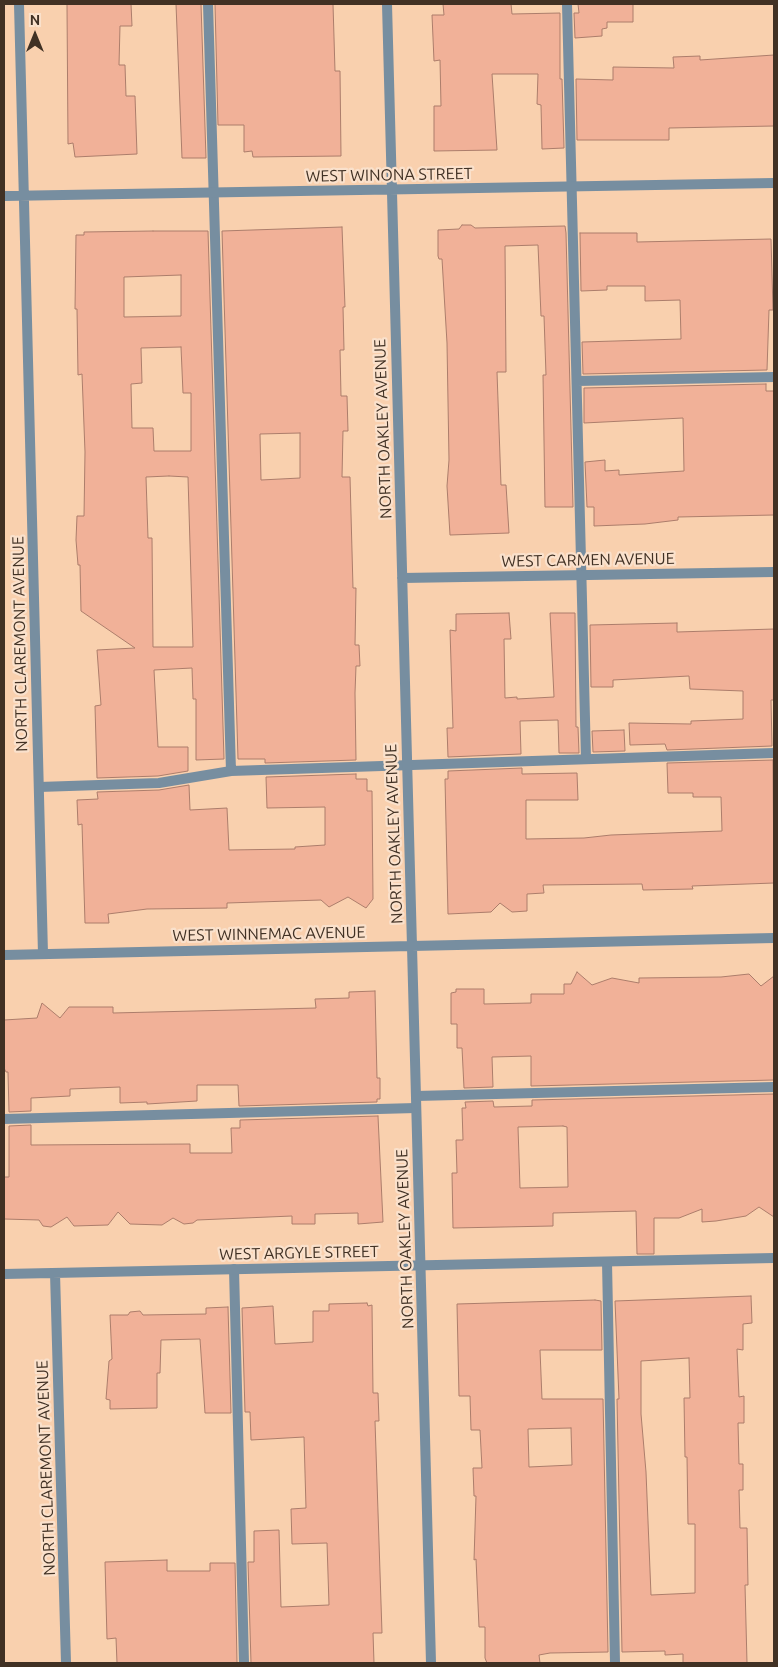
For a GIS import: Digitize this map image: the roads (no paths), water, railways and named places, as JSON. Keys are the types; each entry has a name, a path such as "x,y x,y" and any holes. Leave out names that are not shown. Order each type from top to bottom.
{"street":[{"name":"NORTH CLAREMONT AVENUE","path":"19,4 43,954"},
{"path":"208,4 231,771"},
{"name":"NORTH OAKLEY AVENUE","path":"387,4 432,1663"},
{"path":"566,4 586,759"},
{"name":"WEST WINONA STREET","path":"4,196 774,183"},
{"path":"577,381 774,377"},
{"name":"WEST CARMEN AVENUE","path":"402,578 774,572"},
{"path":"39,787 159,783 231,771 774,753"},
{"name":"WEST WINNEMAC AVENUE","path":"4,955 774,938"},
{"path":"416,1096 774,1087"},
{"path":"4,1119 416,1108"},
{"name":"WEST ARGYLE STREET","path":"4,1274 774,1258"},
{"path":"607,1262 615,1663"},
{"path":"234,1269 244,1663"},
{"name":"NORTH CLAREMONT AVENUE","path":"55,1272 66,1663"}]}
